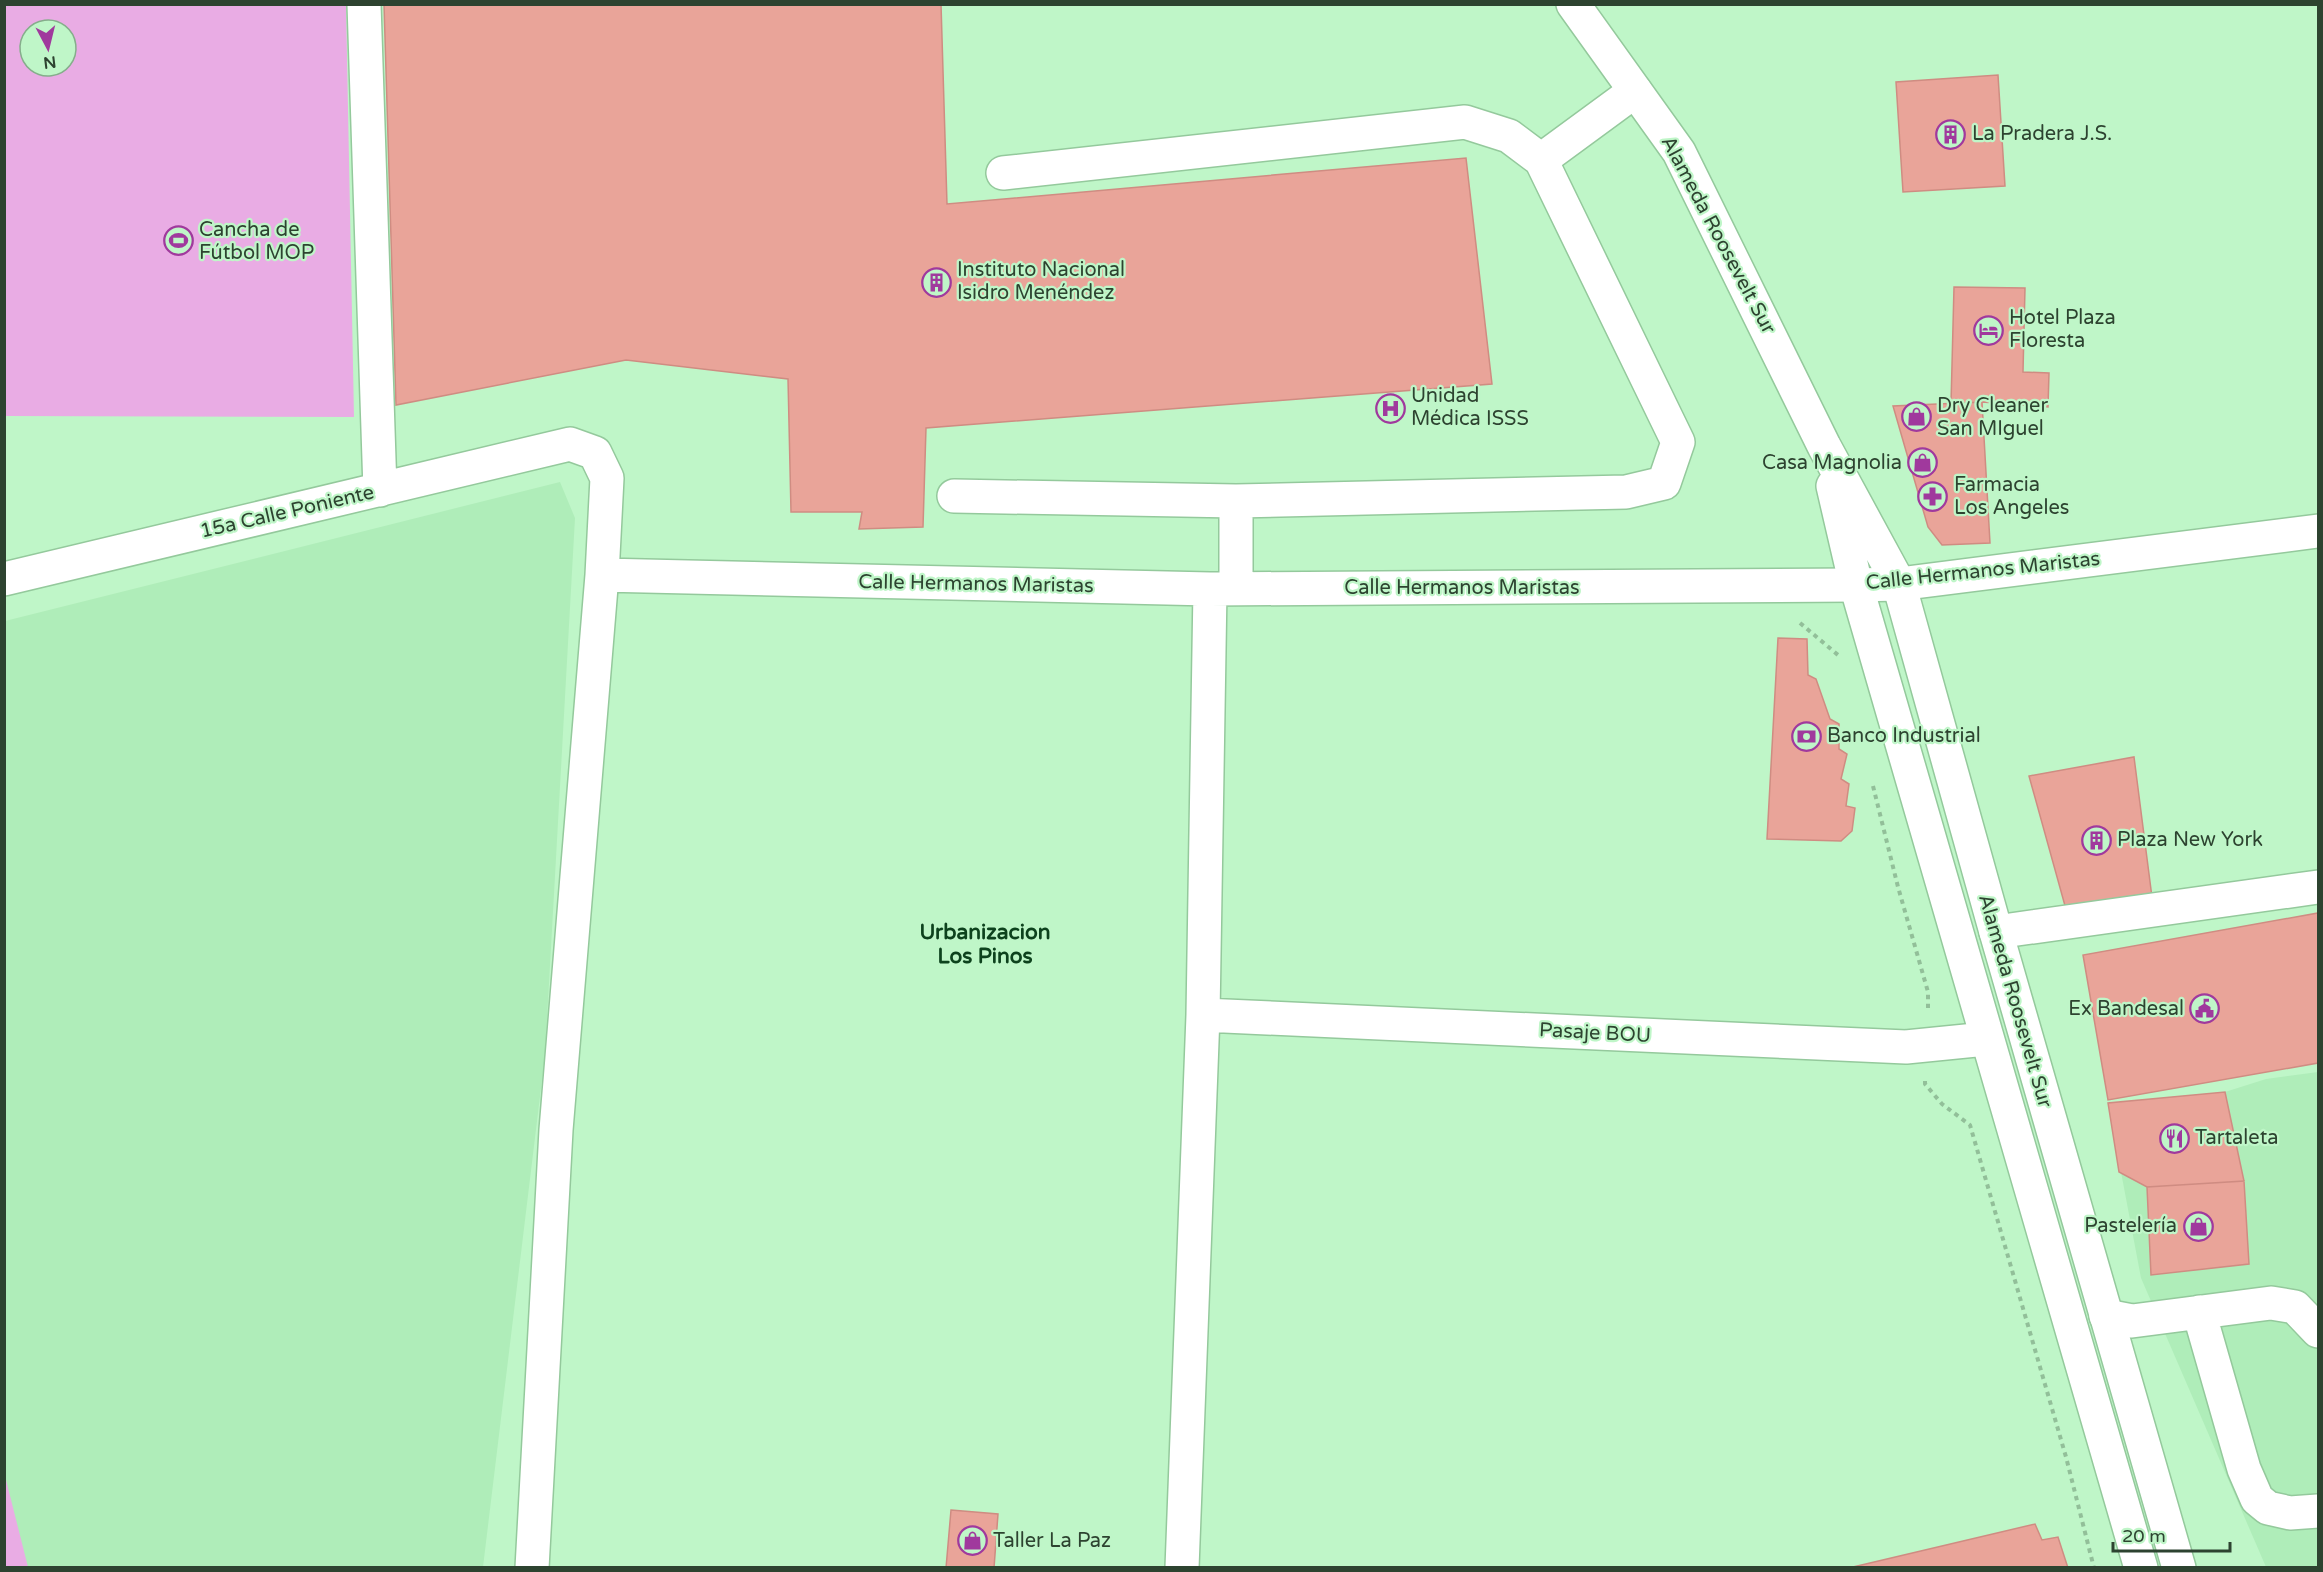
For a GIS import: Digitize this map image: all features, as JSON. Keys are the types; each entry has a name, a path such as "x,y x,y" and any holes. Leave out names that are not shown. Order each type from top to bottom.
{"main road":[{"path":"364,4 380,489"},
{"name":"Alameda Roosevelt Sur","path":"1573,4 1679,152 1824,446 1899,584 1996,932 2179,1568"},
{"path":"1541,160 1635,91"},
{"path":"954,496 1236,501 1626,492 1664,483 1678,442 1541,160 1509,136 1464,122 1002,173"},
{"name":"15a Calle Poniente","path":"4,579 570,444 595,453 607,478 602,575"},
{"name":"Alameda Roosevelt Sur","path":"1824,446 1856,585 2141,1568"},
{"path":"1182,1568 1203,1015 1223,589 1236,501"},
{"name":"Calle Hermanos Maristas","path":"602,575 1223,589 1899,584 2319,531"},
{"path":"532,1568 556,1130 602,575"},
{"path":"1996,932 2319,887"},
{"name":"Pasaje BOU","path":"1203,1015 1906,1047 1986,1039"},
{"path":"2106,1316 2132,1321 2271,1303 2295,1307 2319,1331"},
{"path":"2199,1312 2244,1469 2257,1499 2268,1508 2290,1513 2319,1511"}],"path":[{"path":"1788,586 1800,623 1841,658"},
{"path":"1871,776 1898,887 1928,992 1927,1021 1922,1046 1925,1084 1942,1104 1970,1125 2066,1457 2094,1568"}],"shaded area":[{"name":"Cancha de Fútbol MOP","path":"5,4 346,5 354,417 5,416"},
{"path":"560,482 575,518 545,1055 483,1567 5,1568 5,621"},
{"path":"2318,1072 2318,1567 2266,1567 2141,1278 2108,1103 2225,1092 2266,1079"},
{"path":"5,1476 28,1567 5,1567"}],"building":[{"name":"Instituto Nacional Isidro Menéndez","path":"384,4 941,4 947,204 1466,158 1492,384 926,428 923,527 859,529 862,512 791,512 788,379 626,360 396,405"},
{"name":"La Pradera J.S.","path":"1998,75 2005,186 1903,192 1896,82"},
{"name":"Hotel Plaza Floresta","path":"1954,287 2025,288 2023,372 2049,373 2048,407 1982,402 1951,404"},
{"path":"1982,402 1990,543 1942,545 1928,527 1893,406"},
{"name":"Banco Industrial","path":"1778,638 1807,639 1808,675 1816,679 1830,719 1839,724 1839,749 1847,754 1841,779 1849,784 1846,806 1855,808 1852,831 1841,841 1767,839"},
{"name":"Plaza New York","path":"2134,757 2153,905 2067,913 2029,776"},
{"name":"Ex Bandesal","path":"2318,913 2318,1063 2108,1100 2083,955"},
{"name":"Tartaleta","path":"2225,1092 2244,1181 2147,1187 2119,1172 2108,1103"},
{"name":"Pastelería","path":"2244,1181 2249,1264 2151,1275 2147,1187"},
{"name":"Taller La Paz","path":"951,1510 998,1514 994,1568 946,1568"},
{"path":"2035,1524 2042,1540 2058,1537 2068,1568 1853,1567"}],"place":[{"name":"La Pradera J.S.","path":"1951,134"},
{"name":"Cancha de Fútbol MOP","path":"178,241"},
{"name":"Instituto Nacional Isidro Menéndez","path":"936,282"},
{"name":"Hotel Plaza Floresta","path":"1988,330"},
{"name":"Unidad Médica ISSS","path":"1390,408"},
{"name":"Dry Cleaner San MIguel","path":"1916,417"},
{"name":"Casa Magnolia","path":"1923,463"},
{"name":"Farmacia Los Angeles","path":"1933,497"},
{"name":"Banco Industrial","path":"1806,736"},
{"name":"Plaza New York","path":"2096,840"},
{"name":"Ex Bandesal","path":"2205,1009"},
{"name":"Tartaleta","path":"2174,1138"},
{"name":"Pastelería","path":"2198,1226"},
{"name":"Taller La Paz","path":"972,1541"}],"district":[{"name":"Urbanizacion Los Pinos","path":"985,944"}]}
